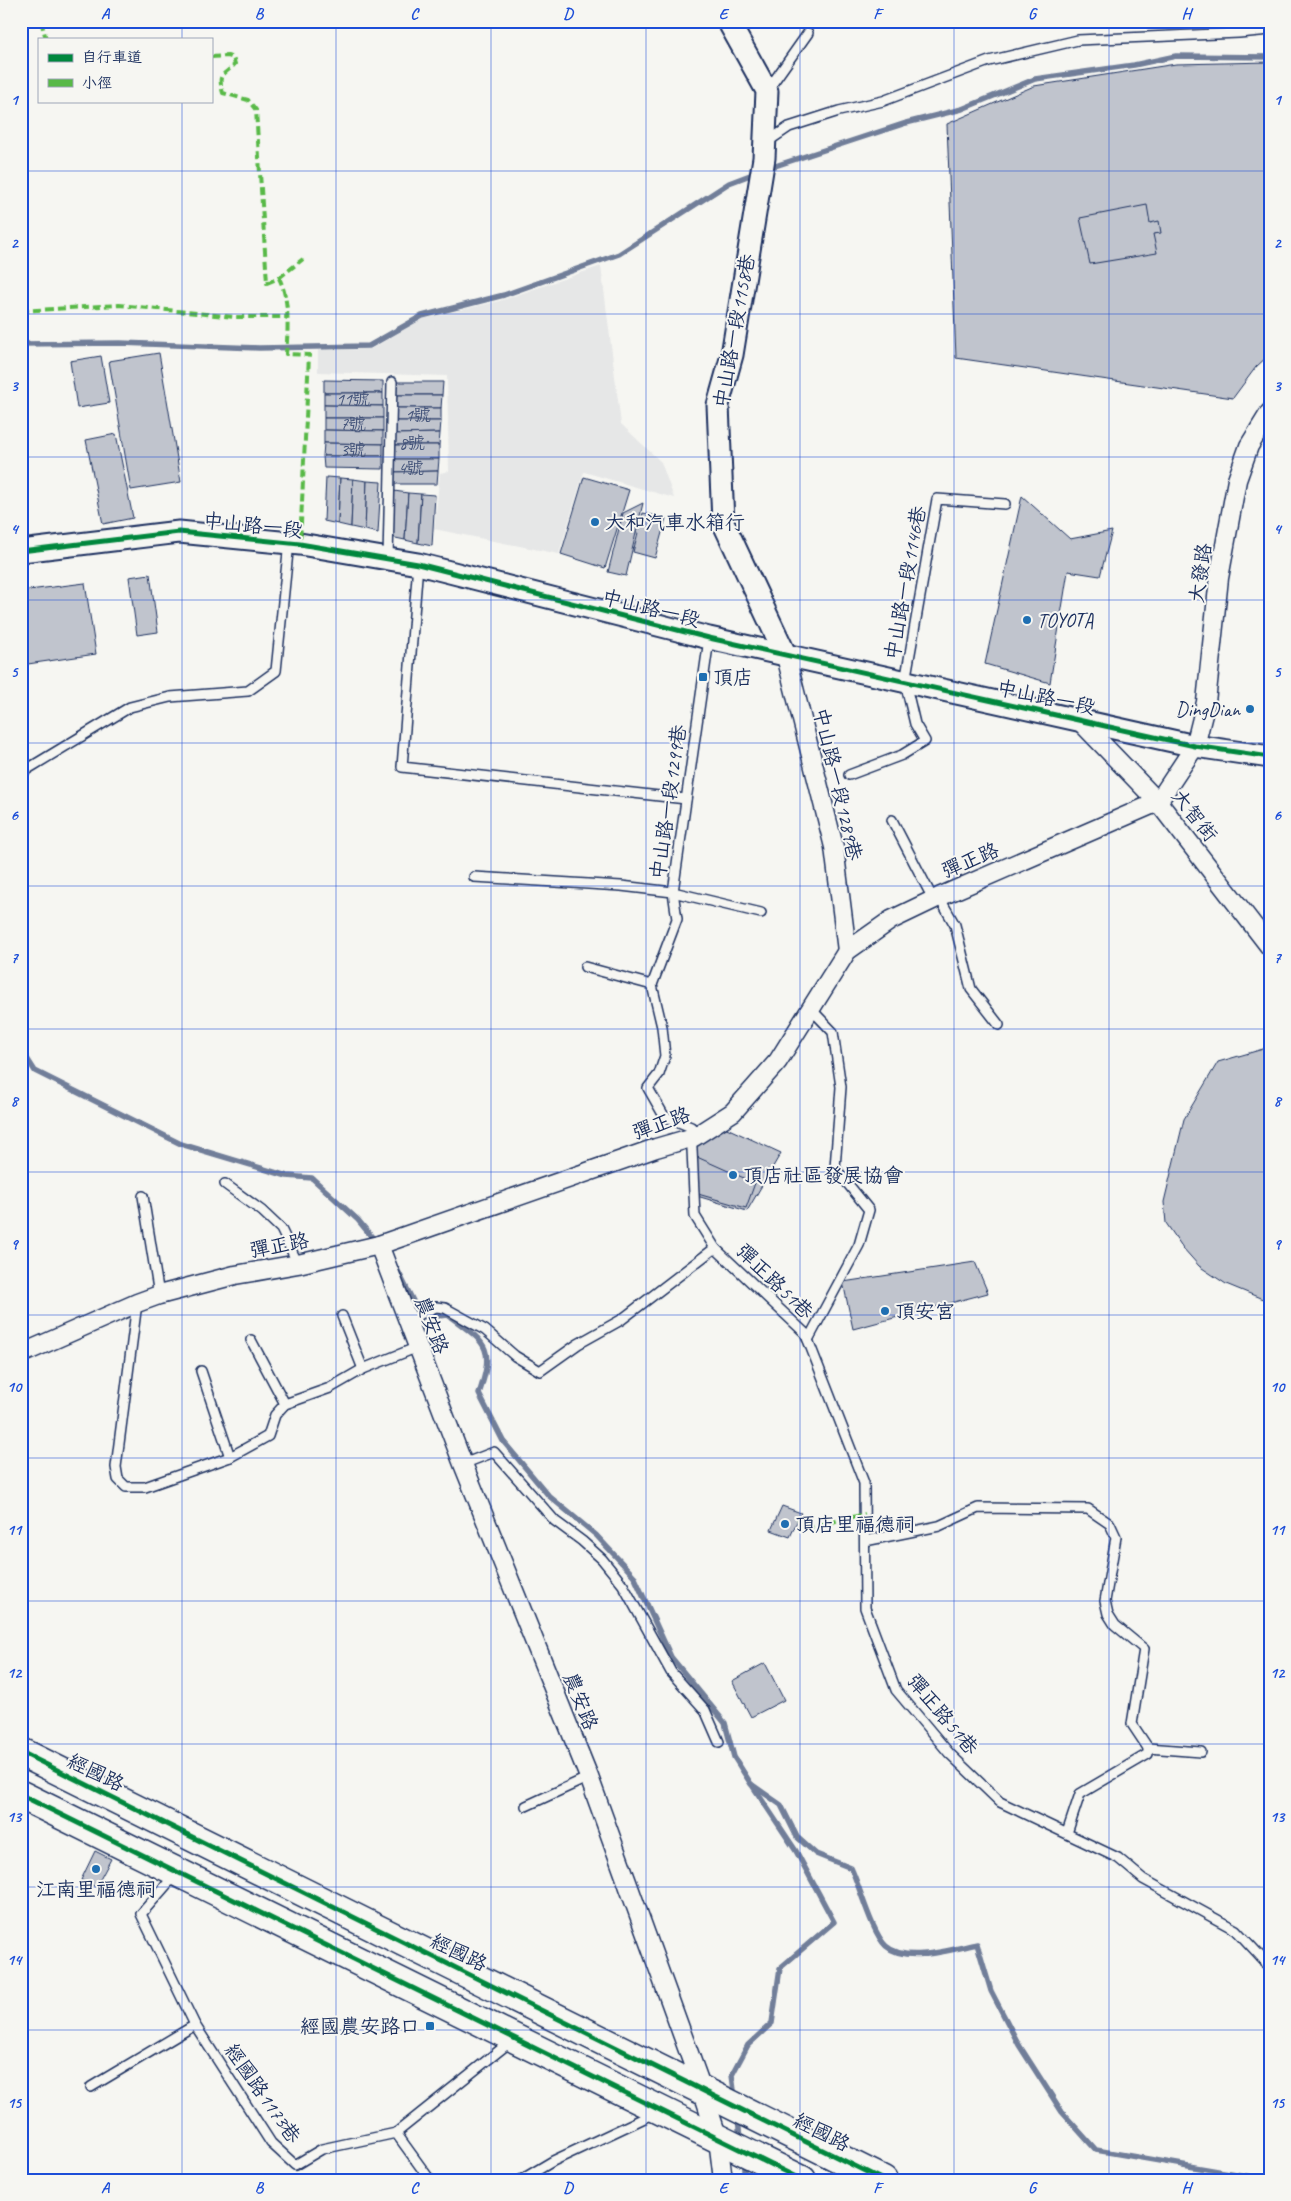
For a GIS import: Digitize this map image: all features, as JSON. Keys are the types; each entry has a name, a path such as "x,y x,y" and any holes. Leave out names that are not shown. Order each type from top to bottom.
{"main road":[{"name":"經國路","path":"21,1752 883,2180"},
{"path":"21,1796 802,2180"}],"street":[{"path":"728,21 767,91"},
{"name":"中山路一段1158巷","path":"767,91 762,162 732,355 718,405 723,522 786,656"},
{"name":"大發路","path":"1194,746 1206,702 1219,578 1237,480 1249,446 1270,412"},
{"name":"中山路一段","path":"21,551 179,532 289,542 418,564 786,656 1194,746 1270,757"},
{"name":"中山路一段1289巷","path":"786,656 834,847 847,951"},
{"name":"大智街","path":"1078,719 1158,802 1270,946"},
{"path":"1158,802 1194,746"},
{"name":"彈正路","path":"21,1354 159,1295 235,1275 298,1264 379,1244 656,1148 694,1138 733,1112 778,1061 847,951 891,920 936,898 1158,802"},
{"name":"農安路","path":"379,1244 463,1464 589,1777 702,2089 718,2139 723,2180"}],"lane":[{"path":"762,162 789,127 839,111 882,101 989,61 1069,42 1270,30"},
{"path":"767,91 808,33"},
{"path":"388,559 392,382"},
{"name":"中山路一段1146巷","path":"905,682 938,499 1006,504"},
{"path":"21,774 130,707 170,697 248,691 276,671 289,542"},
{"path":"418,564 402,767 686,800"},
{"name":"中山路一段1299巷","path":"474,877 621,886 673,892 709,638"},
{"path":"850,775 902,755 924,741 915,724 905,682"},
{"path":"892,820 936,898 955,925 971,989 999,1026"},
{"path":"694,1138 691,1127 664,1116 648,1088 659,1074 665,1056 662,1027 652,985 677,919 673,892 761,913"},
{"path":"585,966 652,985"},
{"path":"808,1340 859,1245 869,1210 835,1168 841,1087 833,1032 811,1009"},
{"name":"彈正路51巷","path":"694,1138 695,1216 715,1248 805,1333 864,1483 865,1608 896,1690 949,1753 1000,1802 1118,1858 1143,1878 1236,1930 1265,1961 1270,1970"},
{"path":"225,1184 262,1211 280,1229 298,1264"},
{"path":"143,1196 159,1295"},
{"name":"彈正路51巷","path":"408,1320 436,1307 445,1308 486,1330 515,1356 540,1371 578,1344 621,1320 715,1248"},
{"path":"137,1303 116,1467 118,1479 126,1487 145,1487 230,1457 268,1436 275,1414 285,1404 330,1388 363,1369 418,1347"},
{"path":"342,1316 363,1369"},
{"path":"251,1340 285,1404"},
{"path":"200,1371 230,1457"},
{"path":"463,1464 494,1452 555,1521 582,1540 602,1560 623,1584 671,1672 705,1710 718,1742"},
{"path":"865,1541 939,1526 978,1508 1088,1508 1110,1524 1116,1537 1105,1601 1108,1614 1115,1624 1144,1649 1132,1724 1148,1748 1148,1754 1111,1774 1080,1794 1068,1833"},
{"path":"1148,1748 1201,1752"},
{"path":"526,1806 589,1777"},
{"path":"91,2087 195,2025 141,1914 177,1873"},
{"name":"經國路1173巷","path":"195,2025 271,2142 295,2165 322,2149 396,2133 514,2039"},
{"path":"521,2180 553,2161 660,2111"},
{"path":"396,2133 430,2180"}],"shaded area":[{"path":"601,266 621,424 661,462 674,498 584,472 559,554 434,529 440,473 449,471 447,376 318,372 318,350 371,349 422,319 499,301"}],"building":[{"path":"1270,62 1270,354 1256,367 1233,398 956,358 947,124 1034,86 1176,64"},
{"path":"1147,205 1150,223 1159,221 1161,233 1153,234 1157,253 1090,264 1080,218"},
{"path":"159,353 181,482 131,490 109,361"},
{"path":"101,356 109,403 77,408 70,361"},
{"path":"324,380 383,381 383,393 324,393"},
{"path":"395,382 443,382 442,395 395,395"},
{"path":"324,393 383,393 383,406 324,405"},
{"path":"395,395 442,395 441,408 394,408"},
{"path":"324,405 383,406 383,418 324,418"},
{"path":"394,408 441,408 441,421 394,421"},
{"path":"324,418 383,418 383,431 324,430"},
{"path":"394,421 441,421 440,433 394,434"},
{"path":"324,430 383,431 383,444 324,443"},
{"path":"440,433 439,445 394,445 394,434"},
{"path":"116,434 133,518 103,524 86,440"},
{"path":"324,443 383,444 383,456 323,456"},
{"path":"394,445 439,445 439,459 393,459"},
{"path":"323,456 383,456 383,469 324,468"},
{"path":"393,459 439,459 438,471 393,472"},
{"path":"438,471 437,484 393,484 393,472"},
{"path":"326,477 340,478 338,524 324,521"},
{"name":"大和汽車水箱行","path":"584,477 629,490 605,568 561,554"},
{"path":"340,478 353,479 351,527 338,524"},
{"path":"353,479 367,481 365,530 351,527"},
{"path":"367,481 381,482 378,533 365,530"},
{"path":"394,491 408,493 405,540 391,537"},
{"path":"408,493 421,494 418,543 405,540"},
{"path":"421,494 435,495 432,546 418,543"},
{"name":"TOYOTA","path":"1022,496 1070,539 1112,531 1100,576 1068,571 1050,683 985,664"},
{"path":"643,503 626,576 608,572 623,513"},
{"path":"643,513 666,518 655,558 633,552"},
{"path":"150,574 158,632 137,635 129,577"},
{"path":"85,583 96,654 21,665 21,591"},
{"path":"1270,1047 1270,1302 1226,1284 1199,1266 1183,1248 1166,1223 1164,1202 1184,1119 1218,1062"},
{"name":"頂店社區發展協會","path":"718,1124 781,1153 747,1211 697,1196 696,1141"},
{"name":"頂店社區發展協會","path":"697,1157 755,1183 746,1208 698,1194"},
{"name":"頂安宮","path":"975,1262 988,1293 853,1329 843,1282"},
{"name":"頂店里福德祠","path":"782,1506 801,1513 790,1537 771,1530"},
{"path":"765,1663 784,1700 751,1717 732,1681"},
{"name":"江南里福德祠","path":"95,1851 111,1859 96,1887 81,1880"}],"waterway":[{"path":"766,169 906,123 962,109 1035,79 1134,65 1176,56 1270,57"},
{"path":"21,344 120,343 259,348 369,346 422,316 504,295 619,254 729,183 758,172"},
{"path":"21,1049 35,1071 181,1144 287,1176 312,1178 358,1220 376,1242"},
{"path":"397,1269 418,1311 427,1317 448,1315 479,1340 487,1356 484,1378 479,1394 503,1441 549,1496 596,1535 634,1576 671,1657 725,1723 734,1757 751,1784 781,1805 797,1837 816,1854 851,1868 871,1921 886,1946 905,1954 917,1955 943,1952 977,1944 991,1991 1019,2045 1062,2112 1096,2150 1270,2180"},
{"path":"735,2098 732,2075 748,2045 772,2023 780,1968 834,1922 796,1851 752,1785"},
{"path":"738,2117 740,2140"},
{"path":"743,2159 745,2180"}],"marked path":[{"path":"41,21 46,38"},
{"path":"212,57 228,56 233,58 235,64 221,78 223,93 248,100 256,110 267,283 279,278 283,287 287,306 286,354 309,355 300,544"},
{"path":"279,278 303,259"},
{"path":"21,311 119,305 234,317 286,317"},
{"path":"798,1518 807,1528 865,1514"}],"cycle path":[{"path":"21,551 179,532 300,544 418,564 709,638 1195,746 1270,757"},
{"path":"21,1752 883,2180"},
{"path":"21,1795 802,2180"}],"place":[{"name":"大和汽車水箱行","path":"595,522"},
{"name":"TOYOTA","path":"1027,620"},
{"name":"頂店","path":"703,677"},
{"name":"DingDian","path":"1250,709"},
{"name":"頂店社區發展協會","path":"733,1175"},
{"name":"頂安宮","path":"885,1311"},
{"name":"頂店里福德祠","path":"785,1524"},
{"name":"江南里福德祠","path":"96,1869"},
{"name":"經國農安路口","path":"430,2026"}]}
